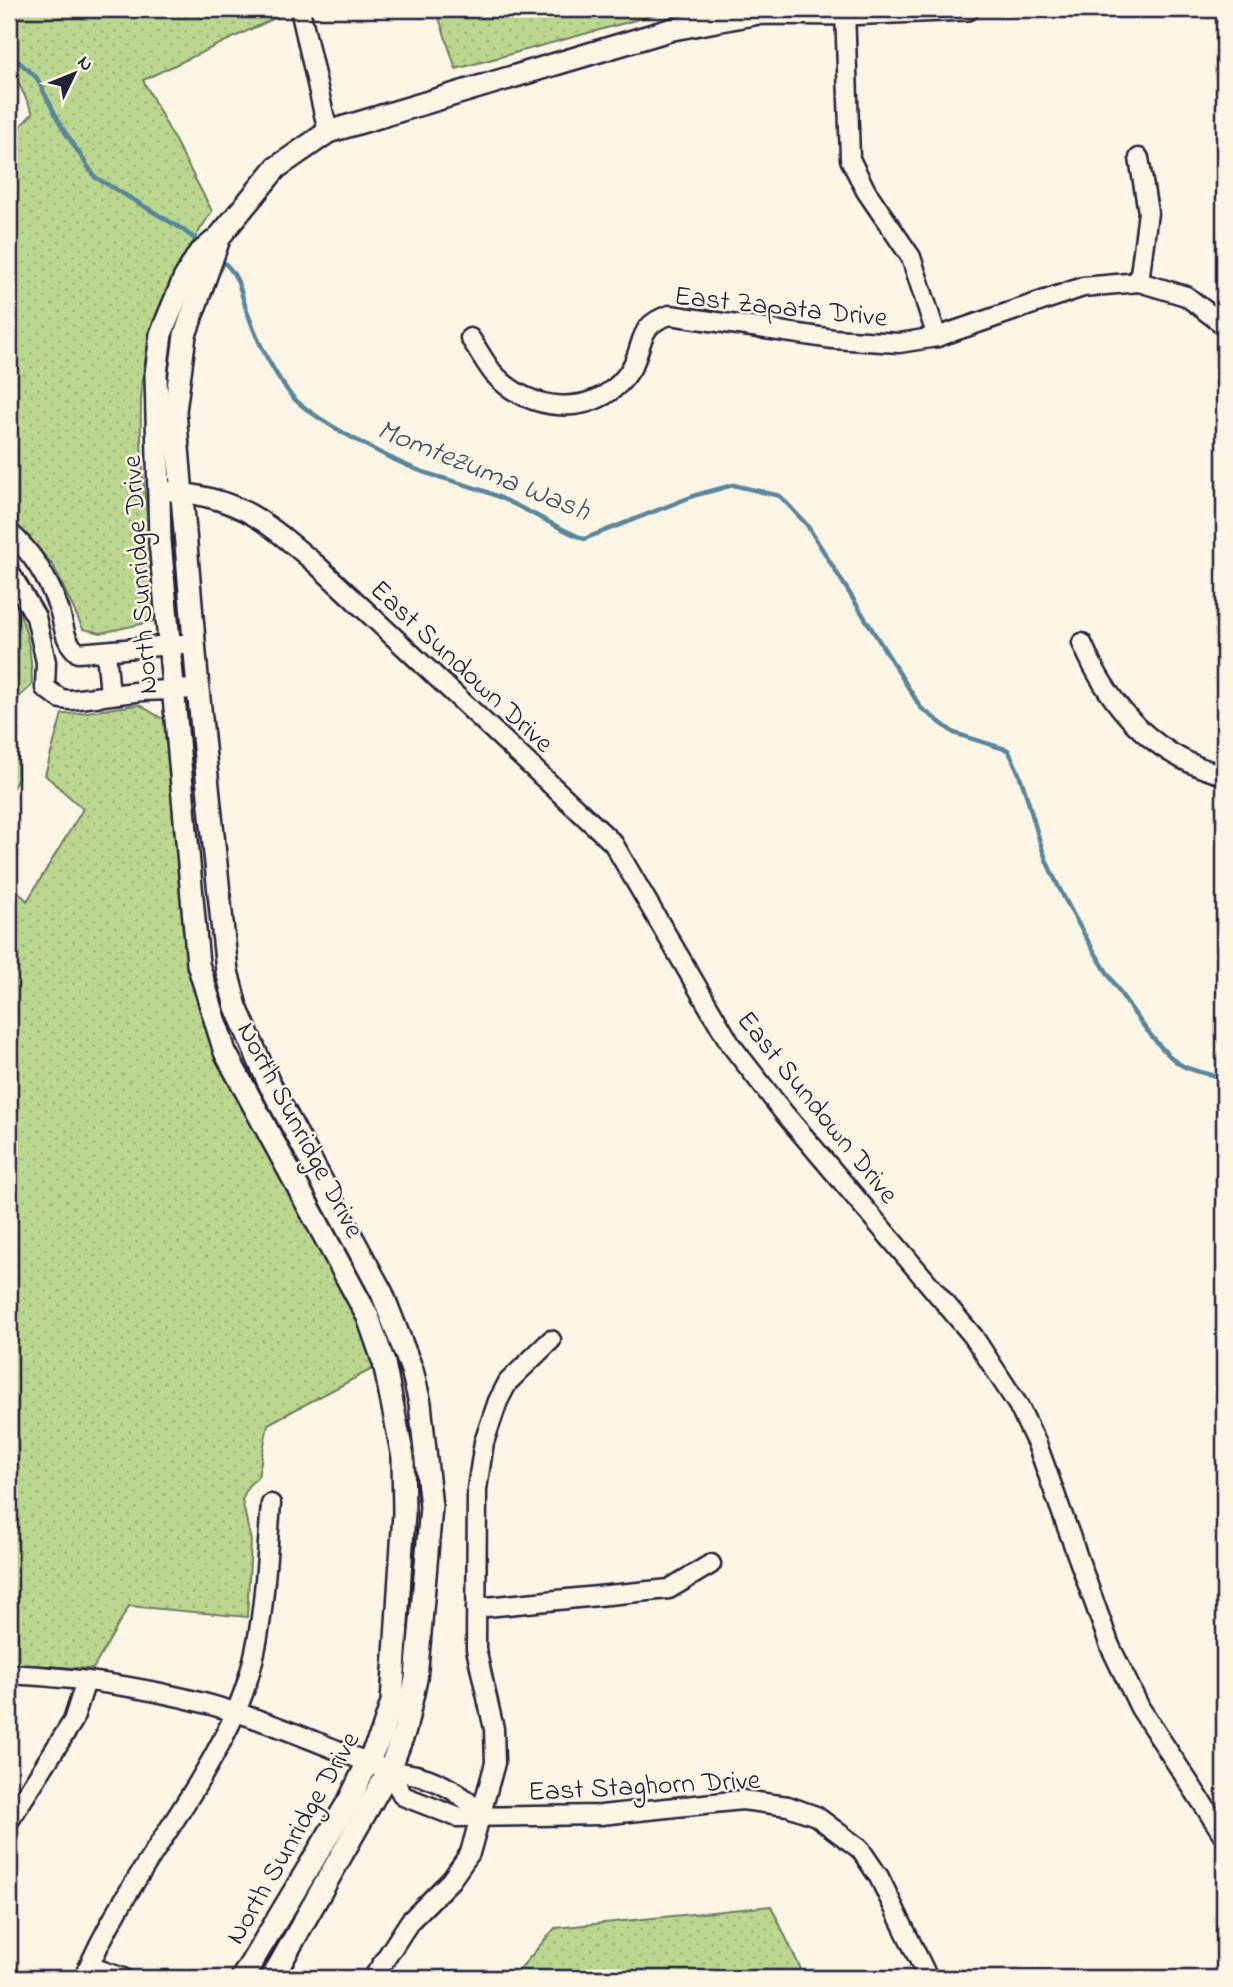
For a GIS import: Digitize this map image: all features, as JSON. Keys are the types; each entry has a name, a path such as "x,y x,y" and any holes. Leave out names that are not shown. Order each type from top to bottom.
{"street":[{"path":"300,9 328,132"},
{"name":"North Sunridge Drive","path":"242,1978 321,1849 369,1763 392,1702 404,1513 403,1457 397,1416 384,1363 368,1317 225,1052 198,964 167,647 158,490 156,374 161,334 184,279 198,254 220,236 276,168 328,132 673,29 759,13 968,9"},
{"path":"845,11 850,159 866,191 911,257 937,337"},
{"path":"1139,158 1148,212 1139,282"},
{"name":"North Sunridge Drive","path":"220,236 184,335 175,411 180,492 219,911 236,1007 268,1081 382,1293 412,1370 420,1403 431,1507 416,1679 405,1730 389,1771 272,1978"},
{"name":"East Zapata Drive","path":"470,338 494,374 509,387 541,403 582,405 603,395 626,377 636,358 645,330 652,320 670,316 886,344 937,337 1083,288 1139,282 1186,296 1224,325"},
{"name":"East Sundown Drive","path":"158,490 210,496 242,508 270,526 317,565 613,843 731,1045 784,1113 973,1336 1018,1405 1052,1481 1110,1646 1140,1708 1224,1836"},
{"path":"9,532 40,570 60,612 70,645 78,653 194,643"},
{"path":"9,571 36,617 44,652 45,688 52,694 71,700 110,694 198,689"},
{"path":"1082,643 1096,677 1159,746 1182,762 1224,775"},
{"path":"44,652 70,645"},
{"path":"106,652 110,694"},
{"path":"373,1978 410,1922 451,1880 470,1853 495,1755 494,1729 476,1649 477,1489 484,1442 498,1401 508,1382 551,1340"},
{"path":"124,1978 87,1972 116,1911 204,1776 236,1712 258,1639 271,1504"},
{"path":"476,1608 669,1589 711,1564"},
{"path":"9,1674 156,1691 236,1712 389,1771 411,1772 438,1783 465,1796 480,1814"},
{"path":"9,1821 73,1721 86,1681"},
{"name":"East Staghorn Drive","path":"389,1771 403,1796 457,1817 480,1814 601,1815 741,1800 798,1809 840,1830 860,1849 879,1877 928,1978"},
{"path":"427,1806 438,1783"}],"green space":[{"path":"9,9 290,11 143,80 212,211 166,293 151,338 142,384 143,472 159,620 101,633 83,629 53,565 9,517 9,138 33,113 16,78 9,71"},
{"path":"436,9 676,9 456,69"},
{"path":"9,591 27,636 32,685 16,700 18,779 9,794"},
{"path":"140,705 161,718 169,717 188,952 202,1014 224,1071 352,1304 376,1367 268,1424 258,1477 248,1486 242,1500 251,1541 247,1617 129,1606 93,1669 9,1664 9,881 27,901 83,809 45,775 62,714"},
{"path":"771,1906 805,1978 512,1978 555,1928"}],"waterway":[{"name":"Momtezuma Wash","path":"9,53 36,77 63,129 95,177 182,229 202,245"},
{"name":"Momtezuma Wash","path":"220,259 236,278 261,346 290,394 333,426 373,449 423,472 494,495 584,539 696,495 733,485 780,496 807,525 921,708 954,733 1008,750 1024,787 1051,872 1104,968 1147,1030 1167,1053 1183,1066 1224,1079"}]}
